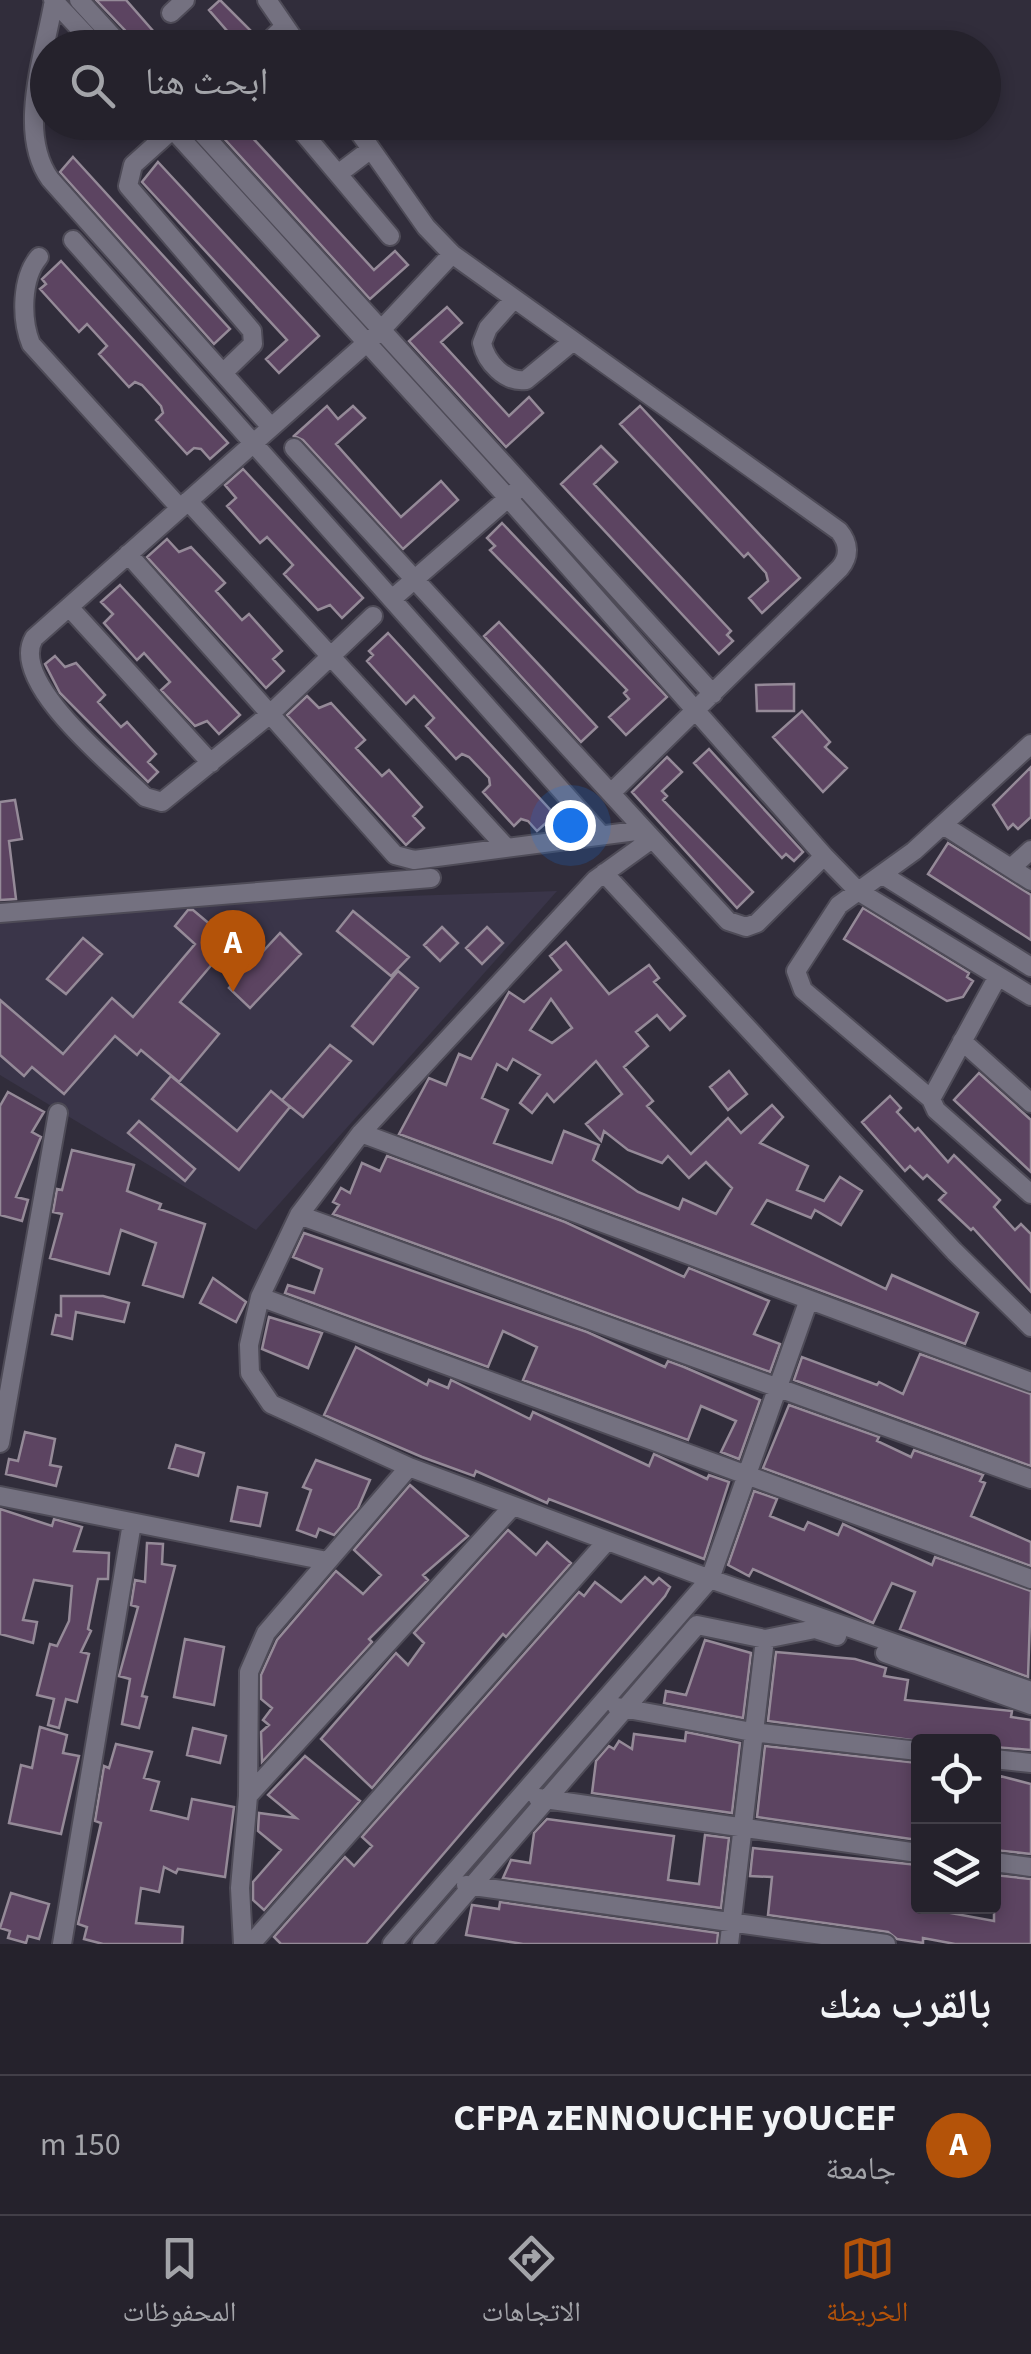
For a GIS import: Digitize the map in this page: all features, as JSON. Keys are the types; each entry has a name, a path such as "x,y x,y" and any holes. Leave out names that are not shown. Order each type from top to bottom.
{"street":[{"path":"54,0 82,30"},
{"path":"49,30 54,0"},
{"path":"79,0 106,30"},
{"path":"267,0 288,30"},
{"path":"281,30 285,26"},
{"path":"34,140 39,161 50,179 271,427"},
{"path":"157,140 133,165 128,186 252,331 253,344 223,373"},
{"path":"184,140 374,336 515,491 714,694"},
{"path":"207,140 374,336"},
{"path":"309,140 390,236"},
{"path":"365,140 426,227 452,254 839,531 847,543 847,557 840,568 610,793"},
{"path":"338,174 371,149"},
{"path":"73,240 601,835"},
{"path":"373,616 269,715 166,801 152,802 48,699 33,678 27,654 34,638 374,336 452,254"},
{"path":"40,257 27,278 26,330 35,351 331,657 505,846"},
{"path":"513,300 488,328 482,343 484,354 509,379 526,380 572,342"},
{"path":"294,448 724,917 740,926 757,923 824,856"},
{"path":"392,599 515,491"},
{"path":"515,491 696,711 858,892 1031,996"},
{"path":"128,554 396,855 414,860 601,835 648,834"},
{"path":"69,607 211,763"},
{"path":"1031,744 943,826 827,919 798,966 797,981 1031,1194"},
{"path":"943,826 1031,881"},
{"path":"648,834 604,874 361,1133 299,1214 260,1297 249,1345 250,1373 270,1404 410,1467 710,1580 1031,1691"},
{"path":"1011,868 1031,850"},
{"path":"604,874 954,1251 1031,1328"},
{"path":"882,875 1031,967"},
{"path":"0,913 431,878"},
{"path":"932,1100 998,976"},
{"path":"962,1041 1031,1102"},
{"path":"0,1443 58,1113"},
{"path":"361,1133 1031,1382"},
{"path":"299,1214 1031,1480"},
{"path":"260,1297 1031,1579"},
{"path":"392,1944 710,1580 808,1302"},
{"path":"244,1944 240,1888 248,1796 249,1672 266,1633 410,1467"},
{"path":"0,1496 326,1561"},
{"path":"248,1796 512,1506"},
{"path":"62,1944 132,1523"},
{"path":"251,1944 607,1541"},
{"path":"710,1580 728,1596 1031,1705"},
{"path":"422,1944 697,1625 766,1639 815,1629"},
{"path":"730,1935 766,1639"},
{"path":"599,1703 752,1732 911,1750"},
{"path":"1001,1760 1031,1764"},
{"path":"522,1794 742,1830 911,1852"},
{"path":"1001,1863 1031,1867"},
{"path":"448,1881 730,1935 886,1944"}],"shaded area":[{"path":"557,891 256,1230 0,1075 0,910"}],"building":[{"path":"96,0 126,0 152,30 125,30"},
{"path":"220,0 250,30 226,30 209,10"},
{"path":"225,140 255,140 374,270 395,251 408,265 370,299"},
{"path":"73,157 230,329 214,344 60,172"},
{"path":"158,162 319,336 279,373 266,359 287,340 142,182"},
{"path":"61,261 228,443 210,459 201,449 194,448 187,454 156,420 163,413 161,406 142,385 135,382 129,387 99,354 107,346 87,324 79,332 40,289 46,284 42,279"},
{"path":"447,307 462,323 441,342 509,416 529,397 543,413 506,447 409,341"},
{"path":"327,406 338,419 353,406 365,418 336,444 401,517 441,481 458,500 403,549 303,440 294,436"},
{"path":"640,406 800,578 762,613 749,598 768,581 766,573 748,553 744,557 620,424"},
{"path":"601,446 617,462 594,484 731,631 727,635 733,641 719,654 561,484"},
{"path":"243,469 363,598 342,618 330,605 318,610 284,574 293,565 267,537 260,543 227,506 236,498 225,485"},
{"path":"502,523 667,697 626,735 609,717 629,699 624,693 627,690 490,550 495,546 487,538"},
{"path":"167,539 179,552 191,547 225,583 216,591 242,620 249,614 282,651 273,659 284,671 266,688 147,557"},
{"path":"120,585 240,715 219,734 207,721 195,726 161,690 170,682 144,653 137,660 104,623 113,614 101,602"},
{"path":"499,622 597,727 581,742 484,636"},
{"path":"388,633 555,815 537,831 521,819 514,826 483,792 490,785 489,778 469,757 462,754 456,759 426,726 434,718 414,696 406,704 367,661 373,655 369,651"},
{"path":"55,656 65,667 76,663 105,695 98,702 121,727 127,722 156,754 148,762 158,772 148,782 60,693 45,664"},
{"path":"794,684 794,711 757,711 756,685"},
{"path":"307,696 319,708 331,703 365,740 356,748 382,776 389,770 422,807 413,816 424,828 406,845 287,715"},
{"path":"802,711 830,742 825,747 847,768 823,792 773,737"},
{"path":"709,749 803,852 794,861 786,854 782,858 694,763"},
{"path":"667,757 682,772 662,791 667,796 663,800 753,892 737,908 632,792"},
{"path":"1031,767 1031,817 1018,829 1013,824 1008,829 993,805"},
{"path":"15,800 22,839 9,841 16,899 0,900 0,802"},
{"path":"948,843 1031,895 1031,940 928,874"},
{"path":"863,908 969,973 967,977 973,981 963,997 947,1001 844,939"},
{"path":"188,910 231,942 180,1002 219,1034 179,1082 141,1050 137,1055 115,1036 64,1094 32,1067 24,1076 0,1055 0,1000 63,1054 112,998 133,1017 195,944 175,926"},
{"path":"353,911 409,957 391,976 337,931"},
{"path":"442,927 458,943 440,961 424,945"},
{"path":"487,927 503,943 482,964 466,948"},
{"path":"280,933 301,954 250,1008 229,988"},
{"path":"83,938 102,954 66,994 47,979"},
{"path":"566,942 609,994 649,965 659,978 654,982 685,1016 670,1030 657,1015 636,1032 648,1046 624,1067 653,1101 647,1106 691,1154 728,1118 741,1133 772,1105 783,1117 760,1143 808,1166 797,1190 824,1201 840,1177 862,1191 841,1225 815,1210 811,1218 767,1200 752,1224 886,1289 892,1275 978,1313 965,1344 399,1134 429,1078 446,1085 459,1054 471,1059 509,992 524,1002 561,970 550,956","holes":["551,999 572,1028 552,1043 530,1030","513,1059 540,1075 520,1103 532,1113 547,1094 554,1102 596,1061 622,1094 586,1124 601,1141 604,1131 628,1150 662,1163 668,1156 689,1178 706,1162 732,1188 716,1214 683,1199 679,1209 638,1192 593,1160 599,1145 564,1131 552,1163 494,1143 508,1110 482,1098 497,1064 507,1070"]},
{"path":"398,971 418,988 373,1044 352,1026"},
{"path":"330,1045 351,1061 303,1117 282,1100"},
{"path":"729,1071 747,1094 728,1110 710,1087"},
{"path":"979,1073 1031,1120 1031,1172 954,1100"},
{"path":"171,1076 237,1131 271,1091 290,1107 239,1170 152,1099"},
{"path":"8,1092 44,1112 32,1132 41,1137 16,1197 28,1200 22,1221 0,1215 0,1106"},
{"path":"890,1096 901,1108 897,1112 915,1131 918,1128 948,1162 954,1155 1000,1200 994,1207 1015,1230 1021,1224 1031,1234 1031,1292 973,1228 939,1200 946,1193 927,1175 923,1179 910,1166 905,1171 862,1122"},
{"path":"139,1121 195,1169 185,1181 128,1133"},
{"path":"72,1150 134,1165 127,1191 161,1204 159,1209 205,1224 183,1297 143,1285 156,1243 121,1230 109,1274 50,1258 62,1214 53,1212 57,1189 62,1190"},
{"path":"387,1156 565,1222 684,1277 689,1268 769,1301 754,1334 780,1344 770,1372 333,1214 339,1205 333,1202 341,1188 350,1193 362,1163 380,1171"},
{"path":"304,1233 587,1332 665,1367 668,1361 760,1400 739,1459 721,1452 736,1421 701,1406 688,1440 523,1380 537,1347 503,1331 488,1367 285,1293 288,1285 314,1293 322,1269 293,1257"},
{"path":"213,1278 246,1302 236,1322 200,1303"},
{"path":"61,1296 103,1296 129,1303 124,1322 76,1312 72,1339 52,1334 56,1315 61,1316"},
{"path":"269,1317 322,1333 308,1368 262,1349"},
{"path":"356,1347 427,1385 429,1380 448,1388 451,1380 530,1419 533,1412 649,1466 654,1454 707,1479 709,1475 729,1482 704,1559 549,1499 547,1503 476,1471 474,1476 422,1457 324,1415"},
{"path":"920,1354 1031,1394 1031,1466 794,1380 802,1357 877,1385 879,1382 903,1394"},
{"path":"789,1405 879,1437 877,1441 911,1457 914,1450 983,1475 980,1481 985,1483 971,1516 1031,1542 1031,1566 763,1468"},
{"path":"25,1432 55,1439 50,1465 61,1467 56,1486 6,1474 9,1459 18,1461"},
{"path":"176,1445 204,1453 198,1476 169,1468"},
{"path":"316,1460 370,1480 358,1508 334,1535 319,1529 316,1537 297,1530 311,1490 303,1487"},
{"path":"410,1485 468,1536 423,1575 428,1580 369,1639 372,1642 262,1762 261,1732 269,1725 263,1720 272,1708 261,1699 261,1675 277,1640 336,1571 363,1594 381,1575 354,1550"},
{"path":"238,1487 267,1493 260,1526 231,1521"},
{"path":"754,1491 777,1499 770,1516 804,1530 808,1522 838,1535 843,1524 932,1565 935,1557 1031,1591 1028,1677 900,1629 915,1592 892,1583 873,1623 753,1569 749,1576 728,1565"},
{"path":"0,1509 52,1526 54,1519 82,1527 74,1551 109,1553 108,1579 98,1579 88,1629 91,1631 81,1652 89,1654 77,1702 66,1699 59,1728 48,1725 54,1699 37,1695 50,1644 57,1646 69,1621 72,1586 34,1580 23,1620 37,1622 33,1643 0,1634"},
{"path":"508,1530 536,1555 547,1542 571,1563 506,1637 503,1634 372,1788 321,1739 396,1653 408,1665 424,1643 414,1633"},
{"path":"147,1543 163,1544 162,1564 175,1566 142,1696 147,1697 139,1728 122,1724 130,1679 119,1676 138,1607 131,1605 135,1580 145,1582"},
{"path":"645,1577 653,1584 659,1578 670,1587 665,1596 366,1944 281,1944 274,1937 345,1857 354,1866 372,1846 362,1837 579,1592 584,1596 595,1582 621,1602"},
{"path":"185,1639 224,1647 214,1705 174,1697"},
{"path":"705,1640 751,1653 743,1718 664,1703 666,1691 686,1695"},
{"path":"776,1652 855,1659 886,1668 884,1676 908,1680 905,1700 1012,1711 1011,1717 1031,1720 1031,1750 1001,1748 1001,1734 911,1734 911,1740 768,1721"},
{"path":"40,1727 67,1735 63,1753 79,1756 61,1834 9,1823 21,1765 32,1768"},
{"path":"193,1728 226,1736 220,1763 187,1755"},
{"path":"686,1732 740,1743 732,1813 592,1793 596,1761 609,1746 614,1749 619,1741 632,1749 634,1734 685,1741"},
{"path":"116,1744 152,1752 144,1778 159,1782 151,1810 188,1819 192,1799 234,1807 225,1877 178,1869 176,1873 164,1867 159,1892 141,1888 136,1923 183,1927 182,1944 103,1944 84,1939 87,1927 78,1924 101,1823 95,1821 104,1766 109,1768"},
{"path":"765,1746 911,1762 911,1839 757,1817"},
{"path":"305,1756 360,1801 264,1910 253,1900 253,1882 281,1850 258,1831 259,1813 296,1818 268,1795"},
{"path":"1001,1776 1031,1784 1031,1854 1001,1851"},
{"path":"547,1819 674,1836 668,1880 699,1884 705,1835 729,1838 721,1908 503,1878 511,1860 530,1863 534,1833"},
{"path":"753,1848 911,1864 911,1914 956,1914 994,1921 994,1914 1001,1914 1001,1876 1031,1879 1031,1944 955,1944 923,1938 923,1943 897,1939 888,1932 768,1915 772,1877 750,1876"},
{"path":"11,1893 49,1904 39,1939 28,1936 26,1943 8,1938 10,1931 0,1928"},
{"path":"500,1902 718,1933 717,1944 523,1944 466,1935 472,1905 499,1909"}],"place":[{"name":"CFPA zENNOUCHE yOUCEF","path":"233,992"}]}
